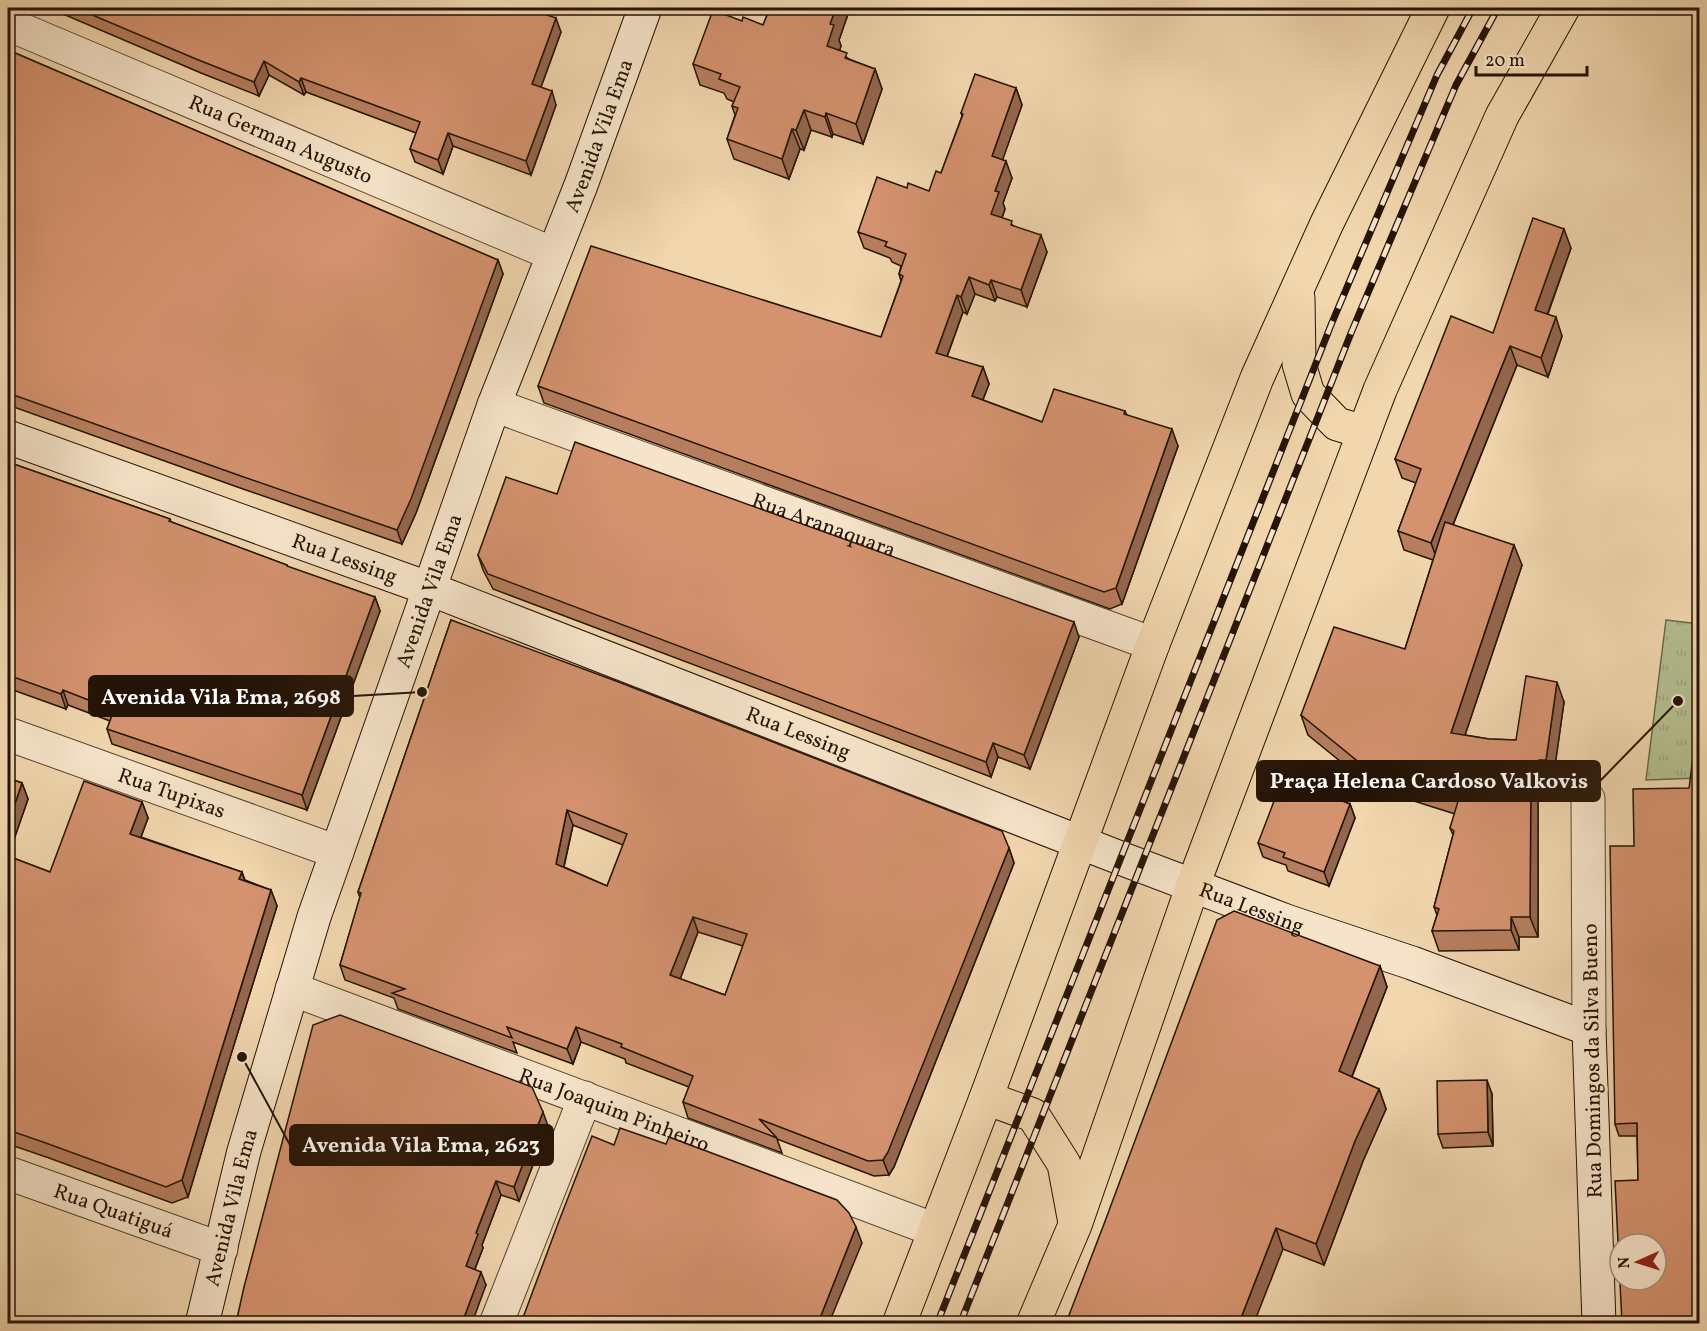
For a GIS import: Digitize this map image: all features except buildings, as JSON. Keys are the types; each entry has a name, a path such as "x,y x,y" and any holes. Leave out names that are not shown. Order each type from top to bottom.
{"main road":[{"path":"899,1323 986,1098 1153,644 1257,378 1327,223 1433,8"},
{"path":"1034,1323 1075,1225 1193,885 1380,390 1502,116 1563,8"},
{"path":"1298,287 1299,363 1308,394 1337,424 1364,432"},
{"path":"986,1098 1033,1115 1064,1164 1075,1225"}],"street":[{"name":"Avenida Vila Ema","path":"202,1323 244,1151 314,917 494,405 581,185 645,8"},
{"name":"Rua German Augusto","path":"8,24 553,254"},
{"name":"Rua Aranaquara","path":"494,405 1153,644"},
{"name":"Rua Lessing","path":"8,437 430,589 1128,861 1289,922 1412,963 1589,1029"},
{"name":"Rua Tupixas","path":"8,734 337,852"},
{"name":"Rua Domingos da Silva Bueno","path":"1588,799 1589,1029 1599,1323"},
{"name":"Rua Joaquim Pinheiro","path":"292,989 936,1230"},
{"path":"496,1323 585,1098"},
{"name":"Rua Quatiguá","path":"8,1173 221,1249"}],"green space":[{"path":"1666,620 1699,624 1699,778 1646,780"}],"railway":[{"path":"937,1324 1331,325 1437,75 1473,8"},
{"path":"960,1324 1351,333 1456,85 1498,8"}],"place":[{"name":"Avenida Vila Ema, 2698","path":"422,692"},
{"name":"Praça Helena Cardoso Valkovis","path":"1678,701"},
{"name":"Avenida Vila Ema, 2623","path":"242,1057"}]}
